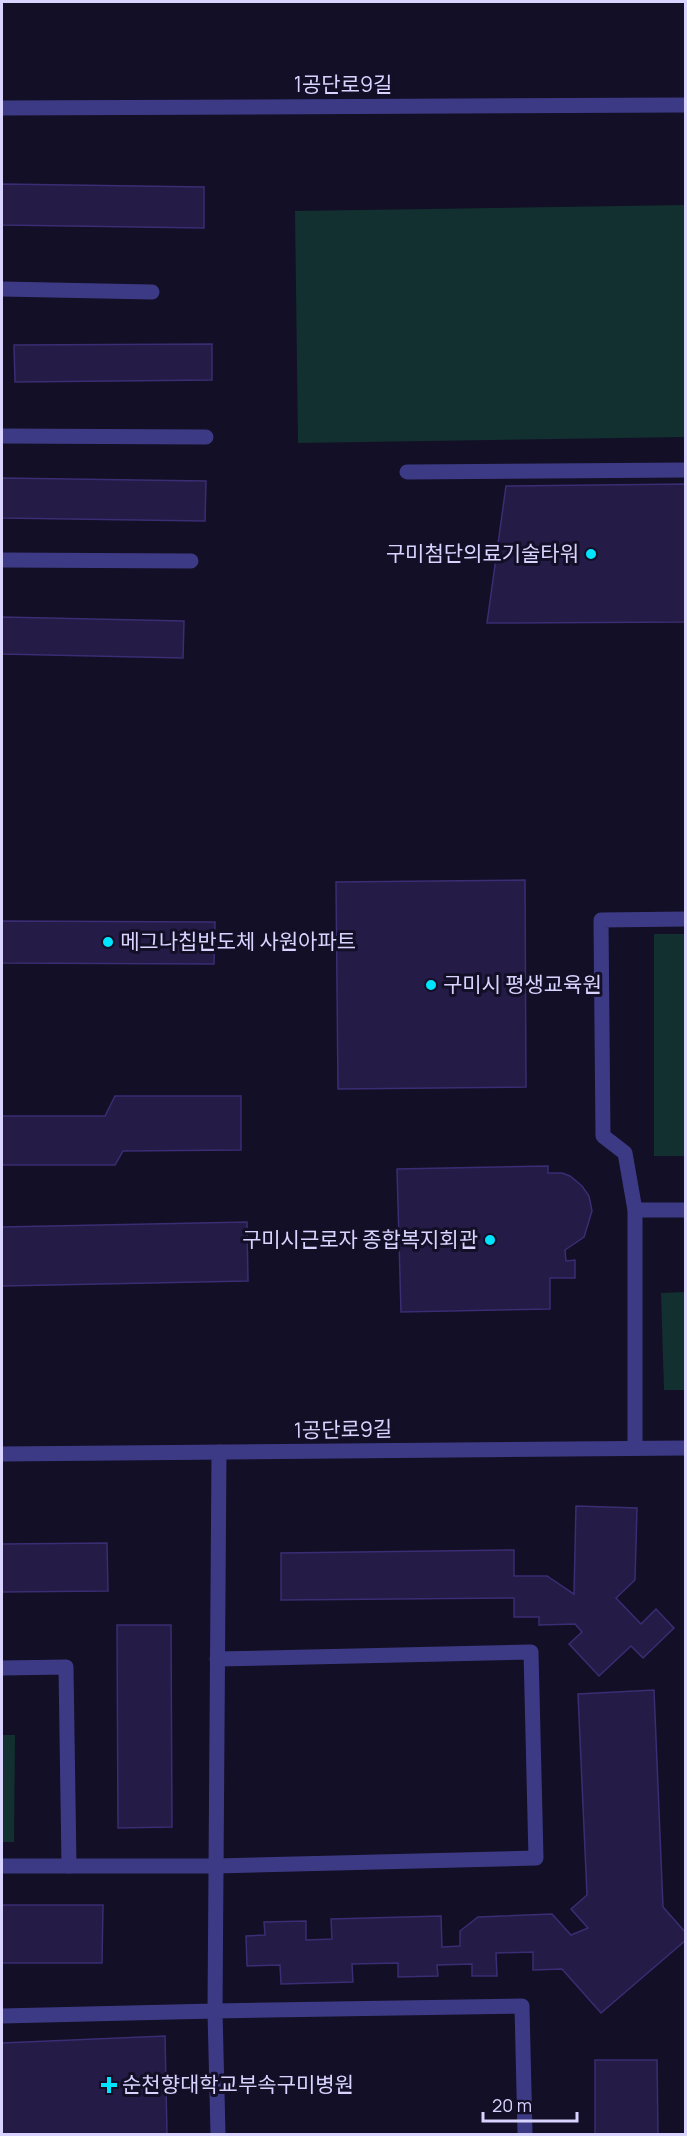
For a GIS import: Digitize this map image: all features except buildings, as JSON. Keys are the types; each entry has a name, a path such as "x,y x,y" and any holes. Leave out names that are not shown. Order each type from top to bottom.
{"street":[{"name":"1공단로9길","path":"2,108 686,105"},
{"path":"2,289 152,292"},
{"path":"2,436 206,437"},
{"path":"407,472 686,470"},
{"path":"2,560 191,561"},
{"path":"635,1448 635,1210 625,1153 603,1136 601,920 686,919"},
{"path":"635,1210 686,1210"},
{"name":"1공단로9길","path":"2,1454 686,1448"},
{"path":"218,2134 215,2012 219,1452"},
{"path":"2,1866 216,1866 536,1858 531,1652 217,1659"},
{"path":"2,1668 66,1667 69,1866"},
{"path":"2,2016 522,2006 525,2134"}],"green space":[{"path":"685,205 685,437 298,443 295,211"},
{"path":"654,934 685,934 685,1156 654,1156"},
{"path":"685,1292 685,1390 664,1390 661,1293"},
{"path":"2,1735 15,1735 14,1842 2,1842"}],"place":[{"name":"구미첨단의료기술타워","path":"591,554"},
{"name":"메그나칩반도체 사원아파트","path":"108,942"},
{"name":"구미시 평생교육원","path":"431,985"},
{"name":"구미시근로자 종합복지회관","path":"490,1240"},
{"name":"순천향대학교부속구미병원","path":"109,2085"}]}
